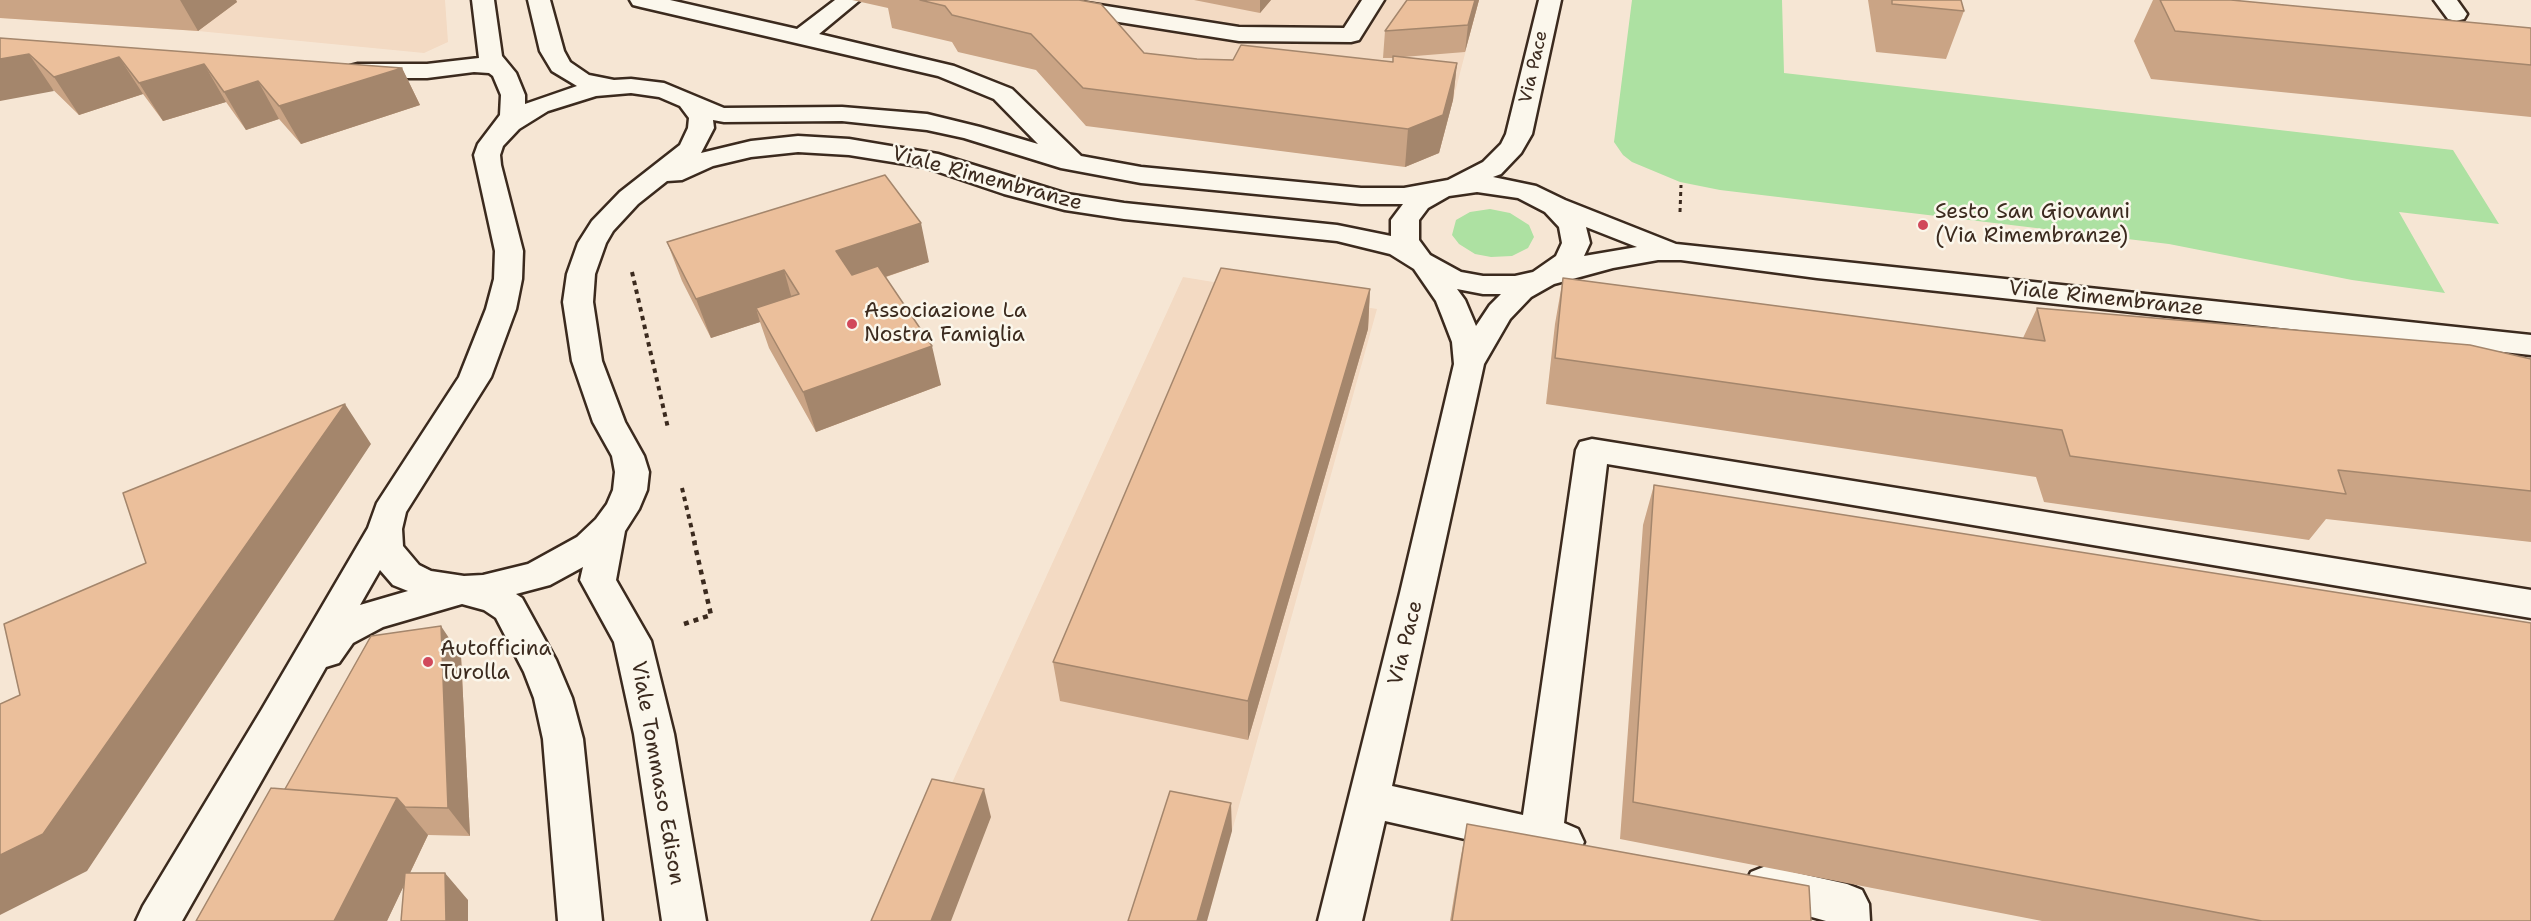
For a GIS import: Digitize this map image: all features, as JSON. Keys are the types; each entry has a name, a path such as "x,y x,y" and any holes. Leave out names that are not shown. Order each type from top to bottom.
{"street":[{"path":"483,0 488,46 495,66 504,74 514,103 512,115 487,155 509,251 508,279 501,309 475,377 389,512 385,530 386,546 393,562 406,575 426,584 464,590 497,600 509,608 543,671 553,698 563,739 580,921"},
{"path":"539,0 552,51 560,66 572,75 597,85 631,86"},
{"path":"641,0 946,71 1003,94 1056,148 1090,167"},
{"path":"800,38 849,0"},
{"path":"1051,0 1062,6 1239,34 1351,35 1373,0"},
{"name":"Via Pace","path":"1445,188 1492,168 1512,147 1519,134 1550,0"},
{"path":"336,69 383,73 495,66"},
{"path":"499,134 523,115 556,99 594,89 631,86"},
{"name":"Viale Rimembranze","path":"631,86 664,90 712,112 724,115 869,115 927,122 960,129 1090,167 1141,175 1361,196 1418,195 1445,188"},
{"path":"960,129 1003,94"},
{"path":"276,721 340,633 372,616 464,590 507,584 537,575 564,562 588,546 608,528 622,509 630,490 632,472 628,456 609,422 597,393 587,361 578,302 581,274 592,243 602,227 629,198 680,160 698,138 701,118 697,109 689,101"},
{"name":"Via Pace","path":"1519,134 1521,148 1534,182 1553,205"},
{"name":"Viale Rimembranze","path":"629,198 682,168 726,154 775,146 833,146 897,153 929,160 1021,191 1065,202 1124,211 1311,229 1363,238 1400,248 1423,263"},
{"path":"1476,184 1502,186 1527,192 1553,205 1572,225 1575,243 1568,261 1544,278 1515,285 1483,285 1453,279 1423,263 1405,240 1405,220 1418,201 1445,188 1476,184"},
{"name":"Viale Rimembranze","path":"1553,205 1623,234 1681,252"},
{"name":"Viale Rimembranze","path":"1544,278 1591,262 1637,254 1681,252 1817,269 2481,339 2527,359"},
{"name":"Via Pace","path":"1423,263 1450,300 1467,342 1469,364"},
{"name":"Via Pace","path":"1340,921 1418,593 1469,364 1483,337 1500,312 1521,291 1544,278"},
{"path":"1541,838 1592,450 2531,604"},
{"name":"Viale Tommaso Edison","path":"608,528 598,580 632,641 654,734 684,921"},
{"path":"158,921 385,530"},
{"path":"1369,799 1598,850"},
{"path":"1734,879 1847,904 1848,921"}],"path":[{"path":"1680,218 1681,185"},
{"path":"630,263 669,433"},
{"path":"680,479 711,615 684,624"}],"shaded area":[{"path":"0,0 445,0 448,42 424,53 198,31 0,18"},
{"path":"998,0 1479,0 1453,100 1391,93 1234,97"},
{"path":"1183,277 1377,309 1207,921 894,921 941,807"}],"green space":[{"path":"1632,0 1782,0 1784,73 2453,150 2499,224 2399,212 2445,293 2352,280 2169,244 1720,190 1680,182 1632,162 1623,155 1614,142"},
{"path":"1490,209 1510,213 1529,225 1534,237 1528,248 1512,256 1491,257 1475,254 1459,244 1452,235 1456,220 1470,212"}],"building":[{"path":"920,0 1079,0 1101,4 1144,53 1197,59 1233,60 1241,45 1393,62 1393,56 1457,63 1443,115 1408,129 1083,88 1031,34 952,15 945,6"},
{"path":"1407,0 1475,0 1468,25 1385,31"},
{"path":"1892,0 1961,0 1964,11 1892,4"},
{"path":"2160,0 2231,0 2531,28 2531,65 2175,31"},
{"path":"0,38 402,68 279,106 258,81 224,92 204,64 139,83 119,57 54,77 29,54 0,59"},
{"path":"885,175 921,223 836,251 852,275 878,266 932,346 803,392 756,308 799,294 784,270 696,299 667,242"},
{"path":"1221,268 1370,289 1248,701 1053,662"},
{"path":"1563,278 2045,341 2037,308 2470,345 2531,359 2531,491 2338,470 2346,494 2070,456 2062,430 1555,358"},
{"path":"345,404 43,834 0,855 0,704 20,695 4,624 146,563 123,493"},
{"path":"1654,485 2531,623 2531,921 2262,921 1633,802"},
{"path":"441,626 448,808 405,807 397,798 285,789 371,636"},
{"path":"932,779 984,789 931,921 871,921"},
{"path":"271,788 397,798 334,921 196,921"},
{"path":"1170,791 1231,803 1197,921 1128,921"},
{"path":"1467,824 1809,886 1811,921 1452,921"},
{"path":"405,873 445,873 446,921 401,921"}],"place":[{"name":"Sesto San Giovanni (Via Rimembranze)","path":"1923,225"},
{"name":"Associazione La Nostra Famiglia","path":"852,324"},
{"name":"Autofficina Turolla","path":"428,662"}]}
